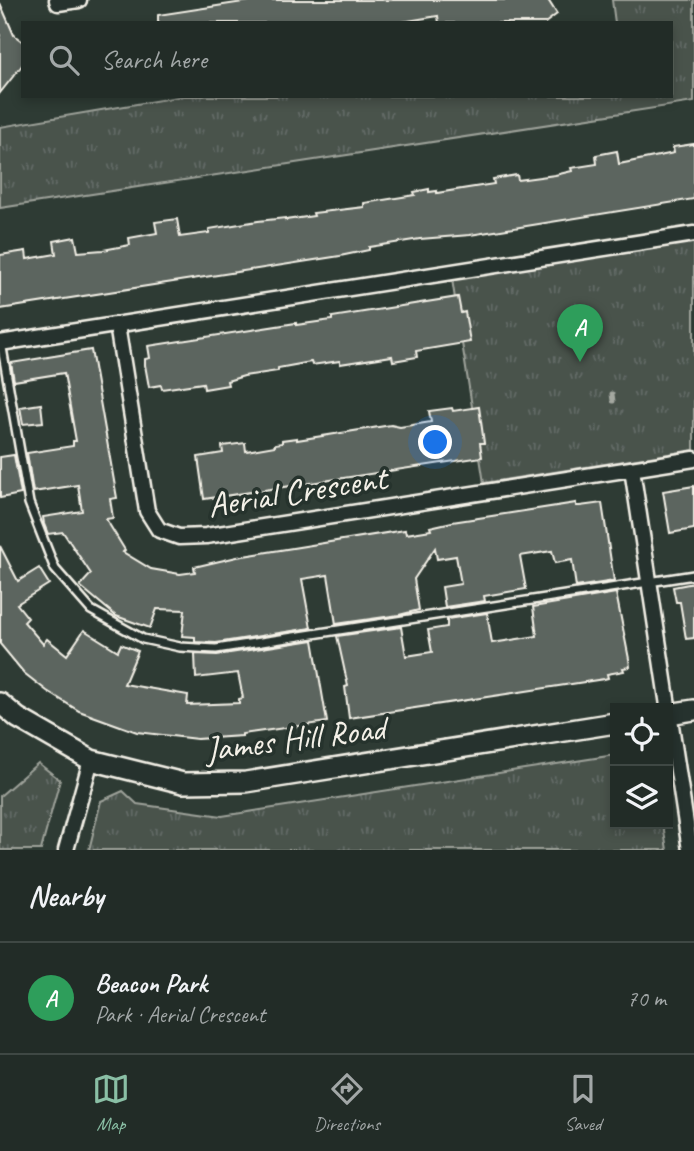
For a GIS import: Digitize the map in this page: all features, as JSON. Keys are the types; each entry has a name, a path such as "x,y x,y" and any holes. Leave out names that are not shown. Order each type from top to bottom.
{"street":[{"path":"57,0 58,3 79,0"},
{"path":"1,342 694,233"},
{"name":"Aerial Crescent","path":"117,325 146,511 159,530 179,537 206,536 694,459"},
{"path":"632,469 667,703"},
{"name":"James Hill Road","path":"0,703 18,718 91,760 183,783 246,782 610,724"},
{"path":"673,713 694,710"},
{"path":"673,740 690,850"},
{"path":"66,850 91,760"}],"lane":[{"path":"1,342 29,502 55,569 92,610 143,639 180,647 216,649 694,575"}],"green space":[{"path":"612,0 694,0 694,102 0,208 0,127 172,98 673,98 673,21 615,21"},
{"path":"694,235 694,450 484,483 451,273"},
{"path":"610,756 610,829 664,829 667,850 89,850 101,801 123,791 137,804 222,816"},
{"path":"38,763 60,780 41,850 0,850 0,796"}],"building":[{"path":"256,0 548,0 557,14 548,21 439,21 438,16 408,21 158,21 158,15"},
{"path":"0,3 14,35 21,40 21,67 0,93"},
{"path":"694,144 694,199 470,235 369,247 369,250 340,256 0,309 0,255 26,251 27,259 56,254 54,241 75,237 78,252 103,250 130,245 129,238 157,233 155,222 177,219 180,237 209,233 209,229 364,207 364,203 415,195 414,192 429,189 429,192 437,193 494,184 493,179 517,175 518,180 555,175 572,171 571,168 597,164 596,155 617,151 619,164 674,153 673,147"},
{"path":"458,297 461,313 465,312 470,342 416,351 417,357 393,361 392,356 340,364 340,361 312,365 311,362 244,376 227,381 228,385 204,389 203,383 162,389 161,385 149,387 145,365 145,359 150,358 148,346 332,320 332,317"},
{"path":"91,350 117,498 110,499 113,518 106,519 125,550 123,552 151,569 180,574 195,572 194,567 237,557 405,530 406,534 431,530 430,527 452,522 576,503 576,506 580,506 602,503 614,581 576,587 572,560 555,563 552,551 520,556 526,589 484,596 485,601 445,607 442,587 461,584 456,556 437,559 435,548 414,579 419,610 399,615 336,624 328,575 302,579 311,628 216,643 195,642 195,637 182,636 185,610 157,609 150,628 116,616 80,586 91,574 63,532 48,534 44,524 43,517 82,511 78,485 33,492 27,453 73,446 73,441 76,441 64,373 14,381 11,363"},
{"path":"41,404 43,422 23,424 20,407"},
{"path":"479,407 484,443 480,443 482,457 204,499 198,457 223,453 222,446 245,443 246,451 275,446 282,443 282,440 431,422 429,411"},
{"path":"14,455 21,494 0,498 0,457"},
{"path":"694,486 694,529 670,533 663,491"},
{"path":"0,546 18,581 39,568 49,584 17,604 28,618 24,622 43,644 47,639 67,655 84,630 118,651 121,644 138,651 124,684 188,695 187,705 239,703 239,699 243,698 238,673 196,678 195,654 217,655 313,640 327,722 242,736 197,739 137,732 79,711 24,673 0,644"},
{"path":"694,583 694,638 686,639 680,602 676,602 673,587"},
{"path":"616,593 630,667 623,668 624,671 607,674 608,678 604,679 349,718 345,687 348,686 337,636 401,627 406,656 432,652 428,630 447,627 447,619 487,613 492,643 537,636 533,607"}],"waterway":[{"path":"612,394 613,401"}],"place":[{"name":"Beacon Park","path":"580,362"}]}
